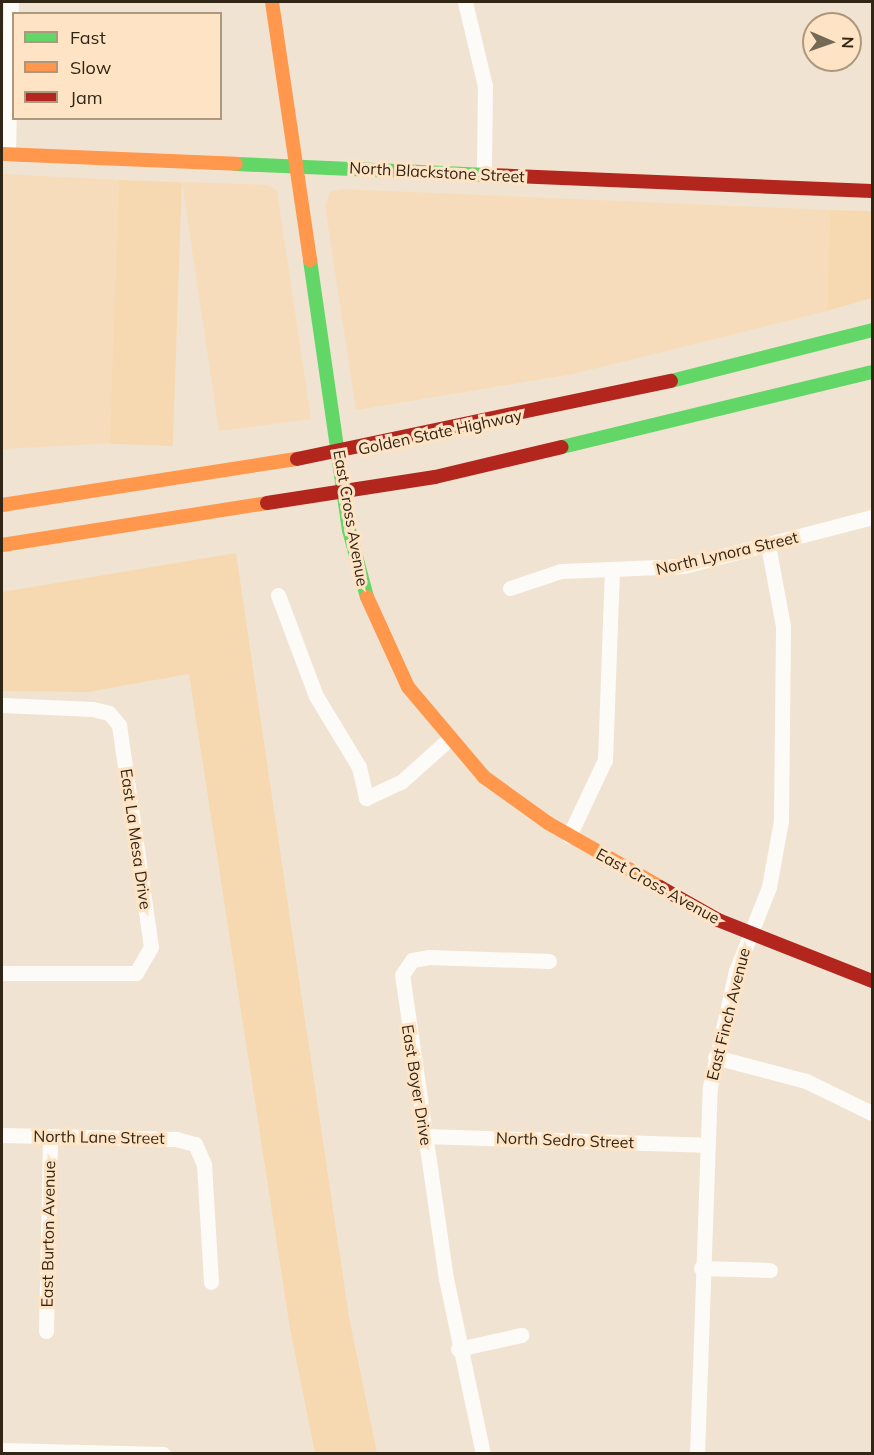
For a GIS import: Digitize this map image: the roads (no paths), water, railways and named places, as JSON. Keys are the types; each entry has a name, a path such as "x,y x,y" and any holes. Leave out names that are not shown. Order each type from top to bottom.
{"main road":[{"name":"East Cross Avenue","path":"272,2 349,530 373,620 408,687 448,740 484,777 569,836 749,934 873,981"},
{"name":"North Blackstone Street","path":"5,154 873,191"},
{"name":"Golden State Highway","path":"2,505 388,443 676,381 873,330"},
{"path":"2,545 435,477 873,372"},
{"path":"2,491 65,496"}],"street":[{"path":"5,154 11,2"},
{"path":"465,2 483,75 484,174"},
{"name":"North Lynora Street","path":"510,588 561,571 612,571 684,566 873,517"},
{"name":"East Finch Avenue","path":"696,1454 705,1145 715,1057 749,934 769,887 781,820 783,626 768,545"},
{"path":"569,836 605,760 612,571"},
{"path":"278,595 316,696 349,746 366,798 401,782 448,740"},
{"name":"East La Mesa Drive","path":"2,705 109,713 119,725 152,947 143,968 116,976 2,972"},
{"name":"East Boyer Drive","path":"483,1454 458,1349 401,982 404,969 412,960 429,957 549,961"},
{"path":"715,1057 806,1081 873,1113"},
{"name":"North Lane Street","path":"2,1135 195,1144 204,1164 211,1282"},
{"name":"East Burton Avenue","path":"46,1331 50,1136"},
{"name":"North Sedro Street","path":"424,1136 705,1145"},
{"path":"700,1268 770,1270"},
{"path":"458,1349 521,1335"},
{"path":"2,1450 163,1454"}]}
